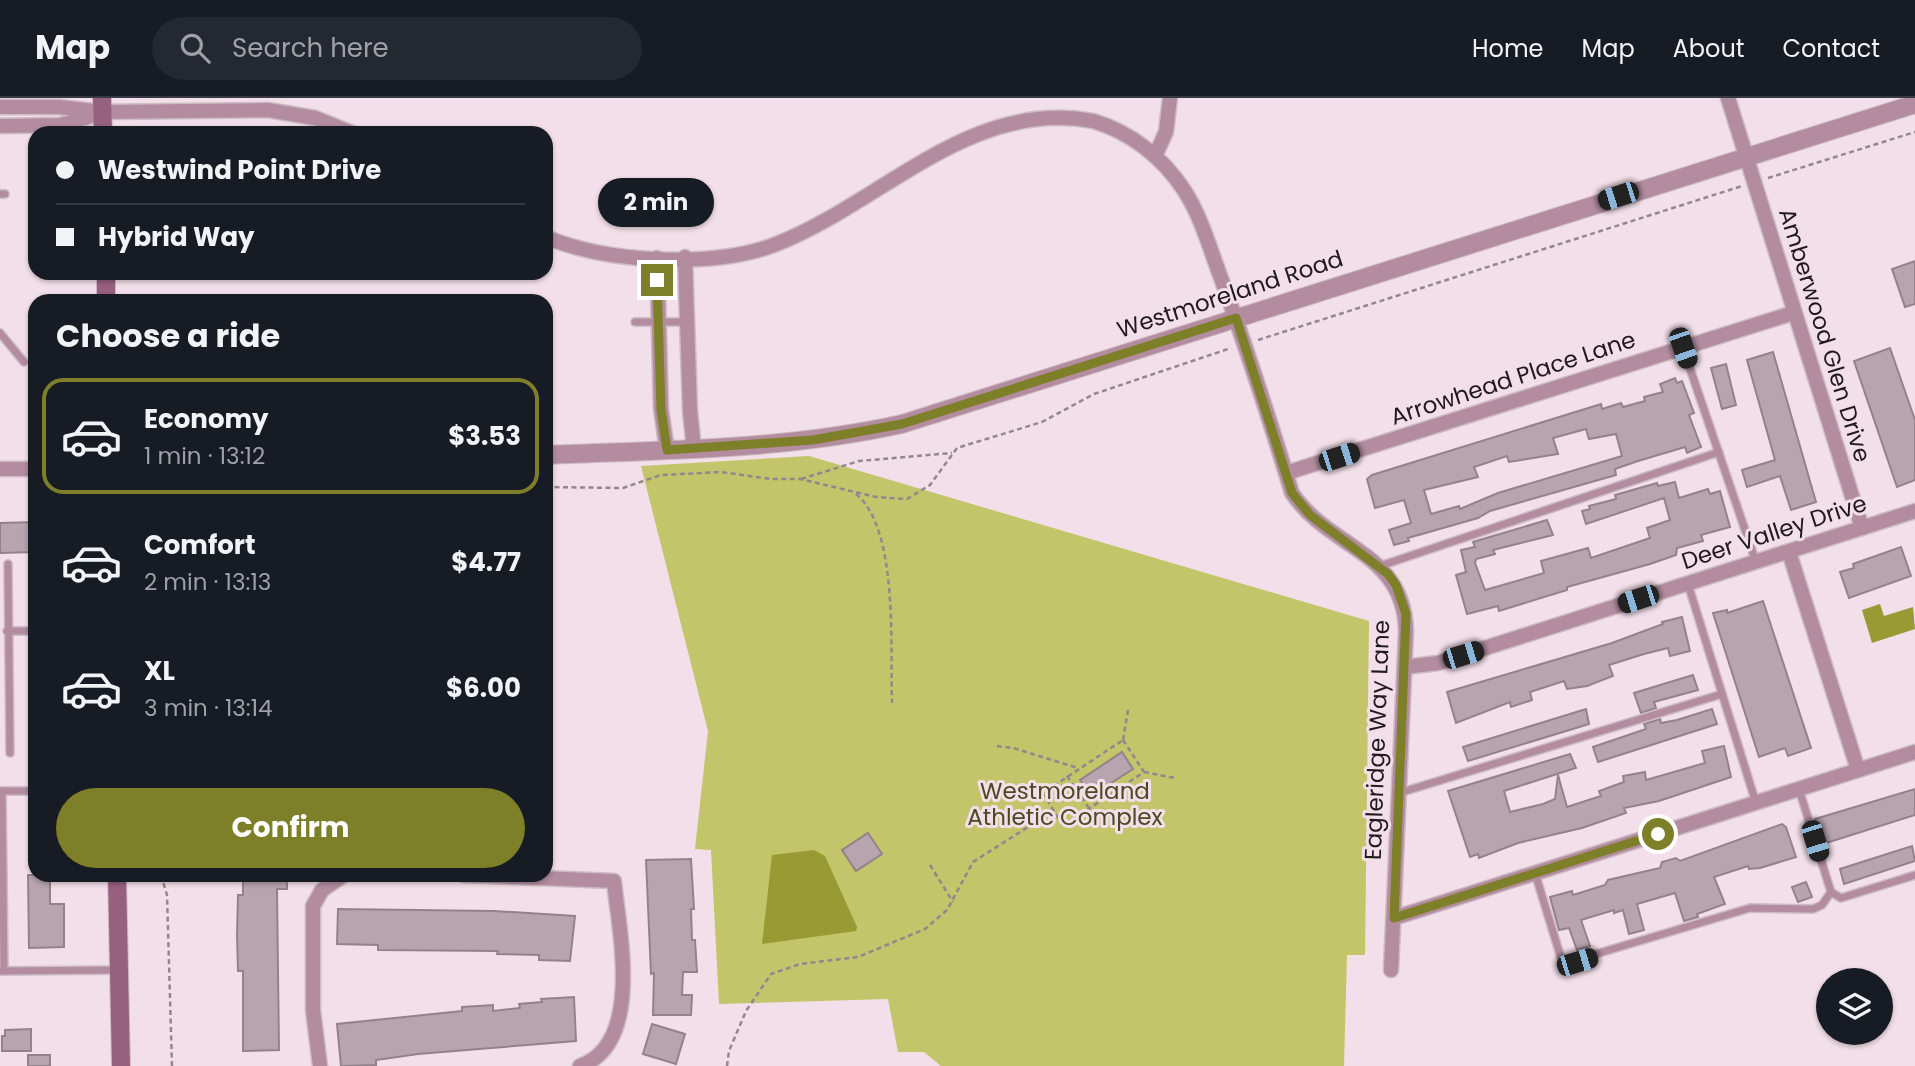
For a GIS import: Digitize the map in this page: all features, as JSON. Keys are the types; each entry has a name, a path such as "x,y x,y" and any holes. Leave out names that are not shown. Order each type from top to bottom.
{"main road":[{"path":"102,105 103,126"},
{"path":"117,882 121,1066"}],"street":[{"path":"1155,156 1166,132 1170,98"},
{"name":"Amberwood Glen Drive","path":"1728,98 1862,528"},
{"name":"Westmoreland Road","path":"553,455 694,449 813,440 902,424 1912,104"},
{"path":"0,126 61,125 102,105"},
{"path":"0,107 102,105 268,110 315,118 335,126"},
{"name":"Eagleridge Way Lane","path":"553,239 596,253 657,258 728,256 775,244 804,230 971,130 1018,115 1051,113 1091,120 1129,137 1155,156 1176,179 1193,205 1236,318 1292,493 1310,515 1380,566 1396,585 1406,614 1391,970"},
{"path":"685,257 694,449"},
{"path":"657,258 661,409 667,450"},
{"name":"Arrowhead Place Lane","path":"1286,473 1793,313"},
{"path":"0,469 28,469"},
{"name":"Deer Valley Drive","path":"1405,667 1437,663 1915,511"},
{"path":"1788,552 1858,770"},
{"path":"1394,918 1915,752"},
{"path":"553,879 614,881 625,997 617,1026 604,1049 580,1066"},
{"path":"320,1066 313,1010 313,906 322,890 334,882"}],"lane":[{"path":"635,323 687,321"},
{"path":"0,333 24,362"},
{"path":"1683,348 1756,562"},
{"path":"1380,566 1718,452"},
{"path":"8,564 10,753"},
{"path":"1688,584 1756,803"},
{"path":"7,631 28,631"},
{"path":"1399,793 1722,694"},
{"path":"1799,789 1831,892 1841,898 1915,875"},
{"path":"28,791 1,791 2,971 119,970"},
{"path":"1535,873 1561,958 1569,962 1750,908 1813,909 1822,905 1831,892"}],"path":[{"path":"1765,179 1915,132"},
{"path":"553,487 623,488 661,475 721,472 771,479 800,479 899,500 916,496 930,485 952,453 963,445 1042,422 1094,394 1738,187"},
{"path":"800,479 859,461 952,453"},
{"path":"853,492 870,508 884,545 892,703"},
{"path":"1128,710 1123,740 1144,772"},
{"path":"1123,740 1043,793 1063,826 1144,772 1175,778"},
{"path":"997,746 1013,748 1079,769"},
{"path":"1068,776 1089,808"},
{"path":"727,1066 729,1051 746,1011 771,974 787,967 836,961 884,948 934,923 953,902 974,862 1053,811"},
{"path":"930,865 953,902"},
{"path":"164,882 172,1066"}],"green space":[{"name":"Westmoreland Athletic Complex","path":"809,456 1369,621 1365,955 1347,955 1344,1066 941,1066 924,1052 898,1052 888,999 719,1004 711,850 695,849 708,731 641,466"}],"shaded area":[{"path":"1880,604 1884,616 1913,607 1915,629 1872,643 1862,610"},
{"path":"814,850 825,856 857,927 856,931 762,944 772,855"}],"building":[{"path":"1915,261 1915,304 1905,307 1892,269"},
{"path":"1890,348 1915,420 1915,480 1897,487 1854,361"},
{"path":"1773,352 1816,502 1791,510 1780,476 1747,487 1742,470 1775,460 1747,360"},
{"path":"1726,364 1736,405 1722,409 1711,368"},
{"path":"1675,378 1677,383 1682,381 1694,413 1689,415 1701,447 1687,453 1685,447 1638,461 1615,469 1616,475 1490,511 1478,518 1408,538 1409,541 1394,545 1389,530 1411,523 1404,500 1375,508 1367,479 1372,475 1601,404 1602,409 1621,403 1623,407 1645,401 1644,397 1663,392 1660,384","holes":["1586,429 1589,439 1616,434 1622,456 1498,493 1460,509 1459,506 1431,514 1424,490 1478,477 1474,467 1507,456 1509,462 1558,454 1553,438"]},
{"path":"1675,482 1679,498 1708,489 1710,494 1720,491 1730,527 1701,535 1703,541 1677,548 1676,555 1650,564 1567,587 1567,590 1499,611 1498,606 1467,614 1456,575 1466,572 1461,550 1475,547 1473,542 1547,520 1553,535 1493,550 1495,554 1476,559 1475,563 1485,590 1544,573 1541,561 1588,548 1591,558 1650,538 1647,528 1670,520 1664,498 1586,524 1582,511 1590,509 1589,506 1616,499 1615,495 1657,483 1658,486"},
{"path":"28,522 28,552 0,553 0,523"},
{"path":"1901,547 1911,576 1849,598 1840,572 1854,568 1853,564"},
{"path":"1763,601 1811,748 1788,756 1785,748 1759,757 1713,613 1727,610 1727,613"},
{"path":"1682,617 1690,651 1670,656 1668,648 1644,654 1609,665 1613,676 1587,686 1567,689 1564,681 1530,692 1532,700 1511,707 1510,702 1456,723 1447,692 1612,643 1663,624 1662,622"},
{"path":"1693,675 1698,690 1654,702 1656,708 1641,713 1634,693"},
{"path":"1586,709 1589,724 1468,761 1463,747"},
{"path":"1712,709 1717,724 1598,762 1593,747 1646,729 1644,724 1660,719 1661,723 1677,720"},
{"path":"1724,746 1731,777 1659,801 1624,808 1626,813 1582,828 1518,843 1479,858 1478,854 1470,857 1448,791 1570,754 1576,768 1504,791 1510,812 1543,804 1555,799 1558,775 1567,807 1601,796 1599,791 1624,782 1623,776 1645,772 1646,780 1705,763 1702,751"},
{"path":"1122,752 1133,769 1091,796 1080,780"},
{"path":"1915,789 1915,815 1823,844 1815,819"},
{"path":"1782,824 1786,827 1796,857 1760,868 1749,869 1748,866 1714,877 1725,904 1697,914 1698,917 1684,921 1675,893 1637,904 1644,930 1629,934 1623,910 1614,913 1614,910 1581,920 1590,946 1577,950 1569,928 1559,930 1550,897 1572,891 1573,895 1605,885 1608,880 1660,868 1662,862 1676,858 1680,861"},
{"path":"868,833 882,854 856,871 842,850"},
{"path":"1912,846 1915,861 1844,884 1840,869"},
{"path":"691,859 694,909 691,909 692,940 695,940 697,972 683,972 682,995 692,995 691,1015 653,1015 654,973 651,974 646,860"},
{"path":"28,882 50,882 50,904 64,904 64,947 29,948"},
{"path":"243,882 287,882 287,889 277,889 279,1050 243,1051 243,971 238,971 237,936 238,895 243,895"},
{"path":"1806,882 1812,897 1798,902 1792,887"},
{"path":"338,909 494,911 575,916 570,961 539,960 539,955 497,954 498,951 378,950 378,945 337,944"},
{"path":"574,997 576,1041 418,1054 376,1060 376,1065 341,1066 337,1024 462,1011 462,1007 493,1005 493,1011 520,1008 519,1004 542,1002 541,999"},
{"path":"652,1024 685,1034 676,1064 643,1054"},
{"path":"31,1029 31,1051 2,1051 2,1036 5,1036 5,1030"},
{"path":"28,1055 50,1055 50,1066 28,1066"}],"route":[{"path":"657,280 661,409 667,450 761,446 842,436 902,424 1236,318 1292,493 1310,515 1380,566 1396,585 1402,598 1406,614 1406,649 1394,918 1658,834"}]}
